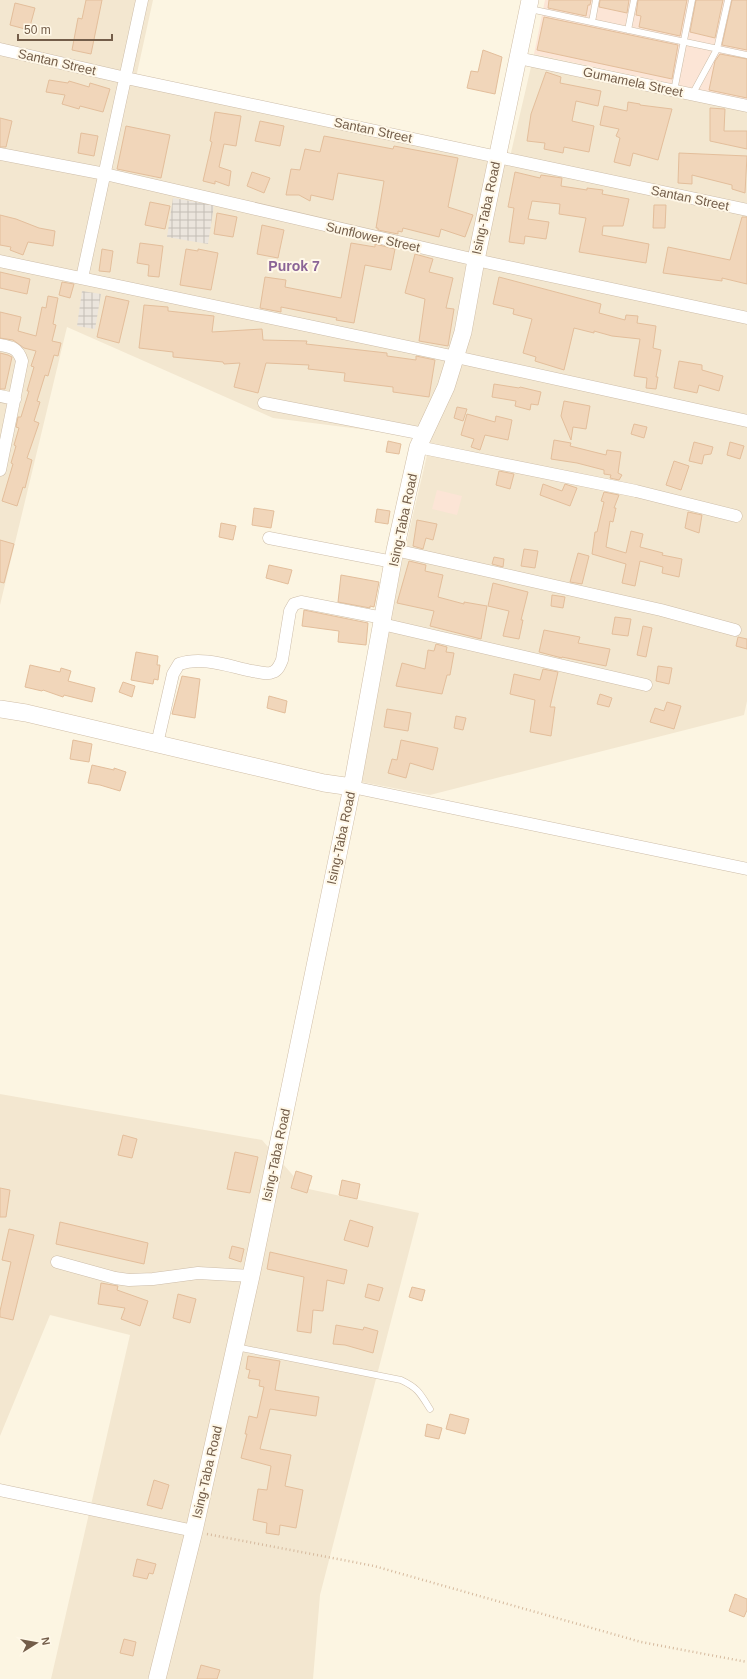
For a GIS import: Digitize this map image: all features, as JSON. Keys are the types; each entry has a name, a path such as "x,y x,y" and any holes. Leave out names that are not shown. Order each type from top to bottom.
{"street":[{"path":"82,278 142,0"},
{"name":"Ising-Taba Road","path":"157,1679 194,1531 251,1276 352,787 394,556 421,440 446,387 463,332 497,156 530,4"},
{"name":"Santan Street","path":"0,49 126,78 747,210"},
{"name":"Gumamela Street","path":"518,58 747,106"},
{"name":"Sunflower Street","path":"0,154 105,174 476,260 747,318"},
{"path":"0,261 456,357 747,421"},
{"path":"0,344 15,348 20,354 22,361 0,470"},
{"path":"0,396 15,400"},
{"path":"264,403 736,516"},
{"path":"270,538 394,556 661,610 735,630"},
{"path":"157,744 173,674 179,664 196,660 269,674 275,672 282,660 290,611 294,604 301,602 646,685"},
{"path":"0,709 26,713 324,782 747,869"},
{"path":"57,1262 115,1278 129,1280 154,1279 198,1273 251,1276"},
{"path":"0,1490 194,1531"}],"lane":[{"path":"592,22 596,0"},
{"path":"628,30 634,0"},
{"path":"674,91 692,0"},
{"path":"692,95 717,48 728,0"},
{"path":"530,4 592,22 747,55"},
{"path":"235,1347 401,1380 414,1386 430,1409"}],"path":[{"path":"194,1531 374,1566 490,1598 569,1623 641,1642 747,1662"}],"shaded area":[{"path":"0,0 153,0 135,82 510,157 534,54 747,100 747,701 744,715 430,795 351,780 431,438 273,418 67,327 0,605"},
{"path":"545,0 747,0 747,100 534,54"},
{"path":"173,198 214,205 208,244 167,237"},
{"path":"82,291 101,294 95,329 77,326"},
{"path":"437,490 462,496 457,515 432,509"},
{"path":"0,1094 262,1140 304,1188 419,1213 320,1595 313,1679 51,1679 130,1335 50,1315 0,1436"}],"building":[{"path":"86,0 102,0 91,54 72,50 78,18 82,19"},
{"path":"549,0 591,0 590,5 588,5 586,16 548,8"},
{"path":"600,0 629,0 627,13 599,7"},
{"path":"638,0 687,0 680,36 639,27 641,16 636,15"},
{"path":"696,0 723,0 715,38 690,32"},
{"path":"732,0 747,0 747,50 722,45"},
{"path":"15,3 35,8 29,30 10,25"},
{"path":"544,17 678,45 672,79 537,50"},
{"path":"483,50 502,57 495,94 467,88 471,71 478,72"},
{"path":"720,54 747,59 747,98 709,90 715,61"},
{"path":"546,72 561,77 560,83 601,91 598,106 576,101 572,121 594,126 589,152 564,147 563,153 544,149 545,143 527,141 531,114"},
{"path":"49,80 68,83 69,81 89,87 90,83 110,89 103,112 80,106 79,109 62,104 65,95 46,92"},
{"path":"628,102 672,109 658,160 633,153 630,166 614,162 620,138 616,136 619,129 600,125 604,106 627,111"},
{"path":"710,108 725,109 724,131 747,131 747,149 710,141"},
{"path":"215,112 241,116 236,146 224,144 219,167 231,171 229,186 215,181 215,184 203,181 212,142 210,141"},
{"path":"0,118 12,121 6,147 0,147"},
{"path":"260,121 284,126 280,146 255,141"},
{"path":"126,126 170,135 161,178 117,169"},
{"path":"81,133 98,136 94,156 78,153"},
{"path":"324,136 393,149 394,146 458,158 448,207 473,215 465,237 441,229 439,237 403,228 402,232 398,231 398,234 378,230 378,228 376,228 384,181 338,173 333,200 311,195 310,201 299,195 286,195 291,169 300,170 305,149 320,152"},
{"path":"679,153 747,156 745,193 732,189 732,185 692,175 692,184 678,183"},
{"path":"252,172 270,178 264,193 247,186"},
{"path":"515,172 540,178 541,175 562,178 561,186 587,190 587,188 603,190 602,194 629,199 623,226 603,226 602,235 649,244 646,263 579,252 586,218 559,214 560,204 532,201 528,219 549,222 546,239 525,236 524,244 509,242 514,208 508,207"},
{"path":"150,202 170,206 165,229 145,225"},
{"path":"654,205 666,205 665,228 653,228"},
{"path":"217,213 237,217 233,237 214,234"},
{"path":"0,215 16,219 39,228 55,231 53,246 28,242 23,255 10,250 11,247 0,245"},
{"path":"742,217 747,217 747,284 722,278 722,281 663,273 668,247 730,260"},
{"path":"262,225 284,230 278,258 257,254"},
{"path":"140,243 163,246 159,277 148,276 149,265 137,263"},
{"path":"351,243 375,247 375,244 395,249 391,270 365,265 354,323 336,320 337,318 281,307 281,312 260,308 265,277 286,280 285,287 341,298"},
{"path":"102,249 113,251 110,272 99,271"},
{"path":"186,249 198,251 198,249 218,253 211,290 180,285"},
{"path":"415,254 433,259 429,272 453,278 446,308 454,309 448,346 419,341 425,299 405,293"},
{"path":"0,272 30,279 27,294 0,288"},
{"path":"499,277 601,304 599,313 625,320 626,315 638,316 637,323 656,326 653,348 661,350 656,377 658,377 656,389 646,388 647,378 634,376 640,339 612,336 594,331 594,333 574,328 564,370 535,361 536,357 523,353 532,319 513,314 514,309 493,304"},
{"path":"62,282 74,284 70,298 59,295"},
{"path":"48,296 58,298 53,324 56,325 52,341 61,343 58,356 54,355 48,376 45,375 37,401 40,402 34,421 39,423 27,458 32,460 25,488 23,487 17,506 2,501 13,464 11,463 16,446 14,445 19,428 16,427 18,417 21,417 29,391 27,391 34,367 31,366 36,351 24,348 13,340 0,338 0,312 21,317 18,331 36,336 42,307 46,308"},
{"path":"106,296 129,301 119,343 97,337"},
{"path":"144,305 168,307 168,311 214,316 212,332 262,329 263,340 307,341 306,344 387,353 387,356 416,360 416,356 435,360 429,397 393,392 393,387 344,381 345,373 308,369 309,365 266,363 258,393 234,387 240,363 224,364 223,362 173,357 173,352 139,348"},
{"path":"0,353 12,357 5,389 0,389"},
{"path":"679,361 702,365 702,370 723,376 719,391 699,385 697,393 674,388"},
{"path":"494,384 520,387 541,392 538,405 531,404 530,410 515,406 516,401 492,397"},
{"path":"564,401 590,406 586,429 573,427 571,440 561,416"},
{"path":"457,407 467,409 463,421 454,418"},
{"path":"467,414 495,422 496,416 512,420 508,440 485,435 480,450 471,447 474,439 461,435"},
{"path":"634,424 647,427 644,438 631,434"},
{"path":"554,440 571,443 570,446 606,455 607,450 621,452 618,473 622,475 619,480 610,478 611,475 604,474 604,470 577,463 551,459"},
{"path":"388,441 401,444 399,454 386,452"},
{"path":"694,442 713,447 711,454 704,455 702,464 689,461"},
{"path":"730,442 744,446 740,459 727,455"},
{"path":"674,461 689,466 681,490 666,485"},
{"path":"499,471 514,474 510,489 496,485"},
{"path":"543,484 562,491 565,484 577,488 570,506 540,495"},
{"path":"604,492 619,495 614,508 616,508 613,522 610,521 606,547 626,553 631,531 643,534 640,547 663,553 662,555 682,559 679,577 662,573 663,567 640,561 635,586 622,583 626,564 592,554 595,532 597,532 604,502 601,501"},
{"path":"254,508 274,511 271,528 252,525"},
{"path":"377,509 390,511 388,524 375,522"},
{"path":"688,512 702,515 699,533 685,528"},
{"path":"417,520 437,524 433,540 426,538 423,549 413,546"},
{"path":"221,523 236,526 233,540 219,537"},
{"path":"0,540 14,544 4,583 0,582"},
{"path":"524,549 538,551 535,568 521,566"},
{"path":"578,553 589,556 582,584 570,582"},
{"path":"494,557 504,559 503,567 492,564"},
{"path":"409,561 426,565 425,571 443,575 438,597 464,604 464,602 487,606 481,639 430,626 434,611 397,603"},
{"path":"269,565 292,570 288,584 266,578"},
{"path":"341,575 379,582 374,607 370,606 370,608 338,602"},
{"path":"493,583 528,592 521,620 523,620 519,639 503,636 509,611 488,606"},
{"path":"552,595 565,597 563,608 551,606"},
{"path":"304,610 368,623 366,645 338,642 339,631 302,626"},
{"path":"615,617 631,619 628,636 612,634"},
{"path":"643,626 652,628 646,657 637,655"},
{"path":"544,630 580,637 578,643 610,649 606,666 539,652"},
{"path":"738,637 747,639 747,649 736,646"},
{"path":"436,644 447,647 446,652 454,653 450,675 447,675 442,694 396,686 402,663 425,669 428,650 434,651"},
{"path":"136,652 158,656 157,665 160,665 158,680 154,679 153,684 131,680"},
{"path":"30,665 60,672 61,668 71,671 68,681 95,688 92,702 64,695 63,697 43,690 25,687"},
{"path":"658,666 672,668 669,684 656,681"},
{"path":"543,669 558,672 550,707 555,707 551,736 530,732 535,700 510,694 514,674 540,680"},
{"path":"182,676 200,679 195,718 172,714"},
{"path":"123,682 135,686 132,697 119,692"},
{"path":"600,694 612,698 609,707 597,704"},
{"path":"269,696 287,701 285,713 267,708"},
{"path":"667,702 681,706 674,729 650,722 655,708 664,711"},
{"path":"387,709 411,713 408,731 384,727"},
{"path":"456,716 466,718 463,730 454,728"},
{"path":"73,740 92,744 89,762 70,759"},
{"path":"401,740 438,748 433,770 410,763 406,778 388,773 392,759 397,760"},
{"path":"92,765 114,770 114,768 126,772 120,791 88,783"},
{"path":"123,1135 137,1139 132,1158 118,1155"},
{"path":"235,1152 258,1157 250,1193 227,1189"},
{"path":"296,1171 312,1176 307,1193 291,1188"},
{"path":"342,1180 360,1184 357,1199 339,1195"},
{"path":"0,1188 10,1190 6,1217 0,1217"},
{"path":"350,1220 373,1227 368,1247 344,1240"},
{"path":"60,1222 148,1243 144,1264 56,1244"},
{"path":"9,1229 34,1235 13,1320 0,1317 11,1262 2,1260"},
{"path":"232,1246 244,1249 241,1262 229,1258"},
{"path":"270,1252 347,1270 344,1284 327,1280 323,1311 313,1310 311,1333 297,1331 304,1277 267,1269"},
{"path":"101,1283 118,1286 117,1290 148,1301 140,1326 121,1319 125,1308 98,1304"},
{"path":"368,1284 383,1288 379,1301 365,1297"},
{"path":"412,1287 425,1290 422,1301 409,1297"},
{"path":"178,1294 196,1299 190,1323 173,1318"},
{"path":"336,1325 363,1330 364,1327 378,1331 373,1353 345,1345 333,1344"},
{"path":"248,1356 280,1361 275,1390 319,1397 316,1416 270,1409 260,1449 291,1455 285,1486 303,1490 296,1528 280,1525 279,1535 266,1533 267,1523 253,1520 258,1489 267,1490 271,1466 241,1458 247,1434 245,1434 249,1416 257,1418 264,1387 259,1386 260,1380 248,1378 250,1370 246,1369"},
{"path":"450,1414 469,1419 465,1434 446,1429"},
{"path":"427,1424 442,1428 439,1439 425,1436"},
{"path":"154,1480 169,1485 162,1509 147,1505"},
{"path":"137,1559 156,1564 153,1574 149,1573 147,1579 133,1576"},
{"path":"735,1594 747,1599 747,1610 744,1617 729,1611"},
{"path":"124,1639 136,1642 133,1656 120,1653"},
{"path":"201,1665 220,1670 217,1679 197,1679"}],"district":[{"name":"Purok 7","path":"294,266"}]}
